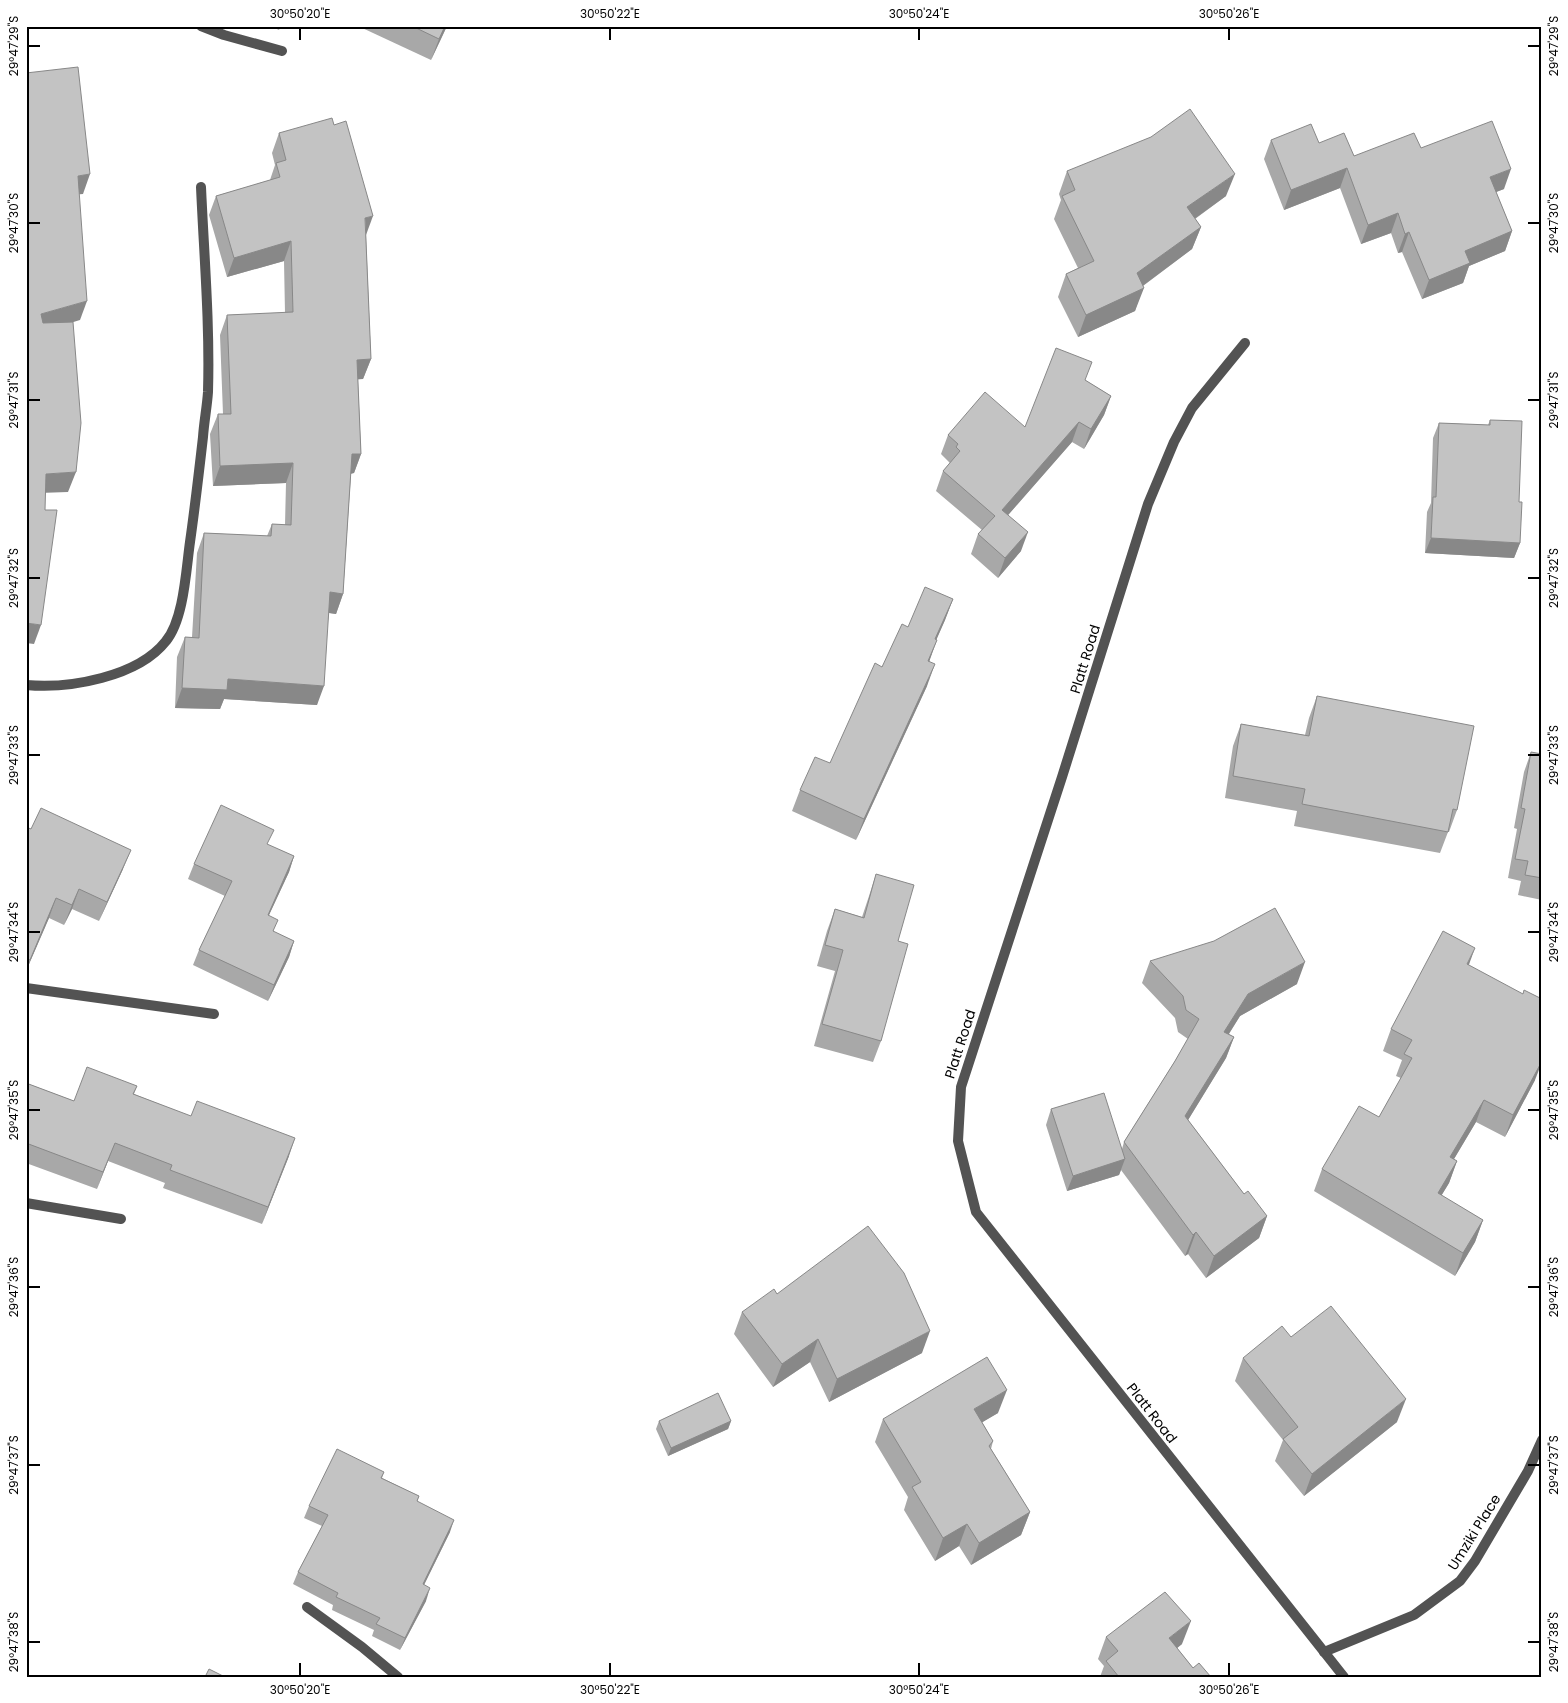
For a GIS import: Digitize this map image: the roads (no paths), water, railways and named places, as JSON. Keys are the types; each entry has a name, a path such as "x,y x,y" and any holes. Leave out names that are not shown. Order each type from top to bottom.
{"street":[{"path":"201,26 224,35 282,51"},
{"path":"26,685 78,684 109,677 135,665 153,653 166,641 175,624 183,596 208,393 208,332 201,188"},
{"name":"Platt Road","path":"1245,343 1192,408 1174,442 1148,504 1059,787 960,1087 958,1142 976,1212 1344,1677"},
{"path":"26,988 214,1014"},
{"path":"26,1203 121,1219"},
{"name":"Umziki Place","path":"1324,1652 1414,1615 1460,1581 1475,1561 1528,1471 1542,1440"},
{"path":"307,1607 362,1647 398,1677"}]}
